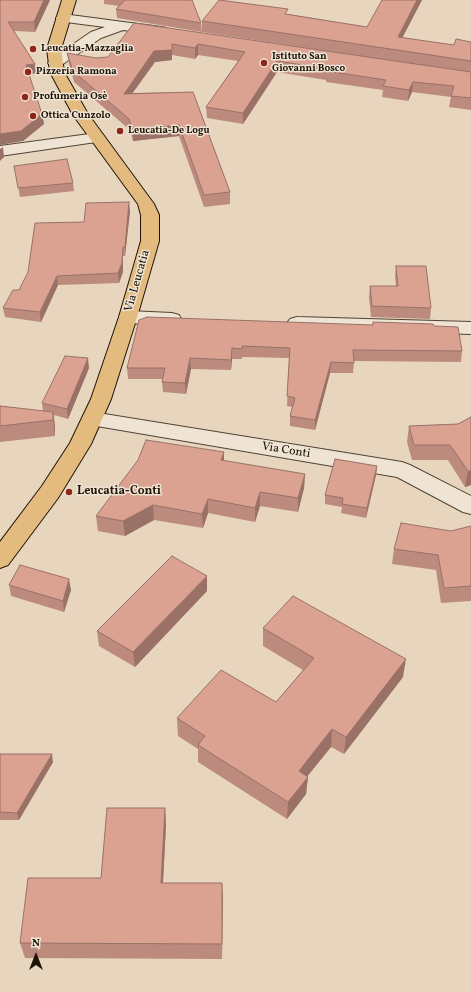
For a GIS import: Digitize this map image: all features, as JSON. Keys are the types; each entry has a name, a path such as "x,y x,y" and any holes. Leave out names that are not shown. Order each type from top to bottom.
{"main road":[{"name":"Via Leucatia","path":"0,558 50,492 80,444 92,419 101,399 128,317 150,241 150,215 146,204 97,138 57,72 54,49 62,18 69,0"}],"street":[{"path":"62,18 79,19 176,34"},
{"path":"55,63 96,35 122,26"},
{"path":"0,151 97,138"},
{"path":"128,317 192,320"},
{"path":"280,322 471,328"},
{"name":"Via Conti","path":"92,419 402,470 471,506"}],"building":[{"path":"0,0 44,0 34,22 8,22 35,64 26,65 42,114 21,131 0,134"},
{"path":"125,0 192,0 201,23 116,9"},
{"path":"219,0 288,9 285,14 367,27 382,0 417,0 398,37 454,45 456,39 471,42 471,61 202,21"},
{"path":"134,23 471,72 471,98 451,96 454,86 413,82 409,90 383,86 386,80 327,71 328,69 277,61 243,113 206,107 245,52 198,44 195,48 172,44 172,50 154,51 124,94 193,92 230,192 204,195 179,125 133,130 129,119 73,71 67,53 96,58 108,57"},
{"path":"67,159 73,183 18,188 14,166"},
{"path":"129,202 125,247 123,247 122,263 118,273 57,276 40,312 3,308 13,290 19,290 28,272 35,223 84,222 86,203"},
{"path":"396,266 426,266 431,308 372,306 370,286 398,286"},
{"path":"147,317 373,325 373,322 433,324 434,326 458,327 462,351 353,350 354,363 331,362 315,420 290,416 295,398 287,396 290,348 242,346 242,349 232,348 231,360 190,358 185,383 162,382 165,368 127,368 139,320"},
{"path":"65,356 88,358 67,409 42,403"},
{"path":"0,406 53,412 53,420 0,426"},
{"path":"471,417 471,471 468,471 450,445 414,445 409,426 458,424"},
{"path":"146,440 224,452 221,460 305,474 298,498 260,492 255,508 208,499 202,514 153,505 123,521 96,516 138,460"},
{"path":"335,459 377,466 367,508 342,504 343,498 325,495"},
{"path":"401,523 451,531 471,526 471,586 444,588 438,555 394,549"},
{"path":"172,556 207,576 133,652 97,631"},
{"path":"20,565 69,579 63,601 9,585"},
{"path":"293,596 406,659 346,737 332,729 299,771 308,777 288,802 198,745 205,736 177,718 221,670 276,702 314,658 263,628"},
{"path":"0,754 52,754 17,813 0,812"},
{"path":"107,808 165,808 161,883 222,883 222,944 20,943 28,878 101,878"}],"place":[{"name":"Leucatia-Mazzaglia","path":"33,49"},
{"name":"Istituto San Giovanni Bosco","path":"264,63"},
{"name":"Pizzeria Ramona","path":"28,72"},
{"name":"Profumeria Osè","path":"25,97"},
{"name":"Ottica Cunzolo","path":"33,116"},
{"name":"Leucatia-De Logu","path":"120,131"},
{"name":"Leucatia-Conti","path":"69,492"}]}
